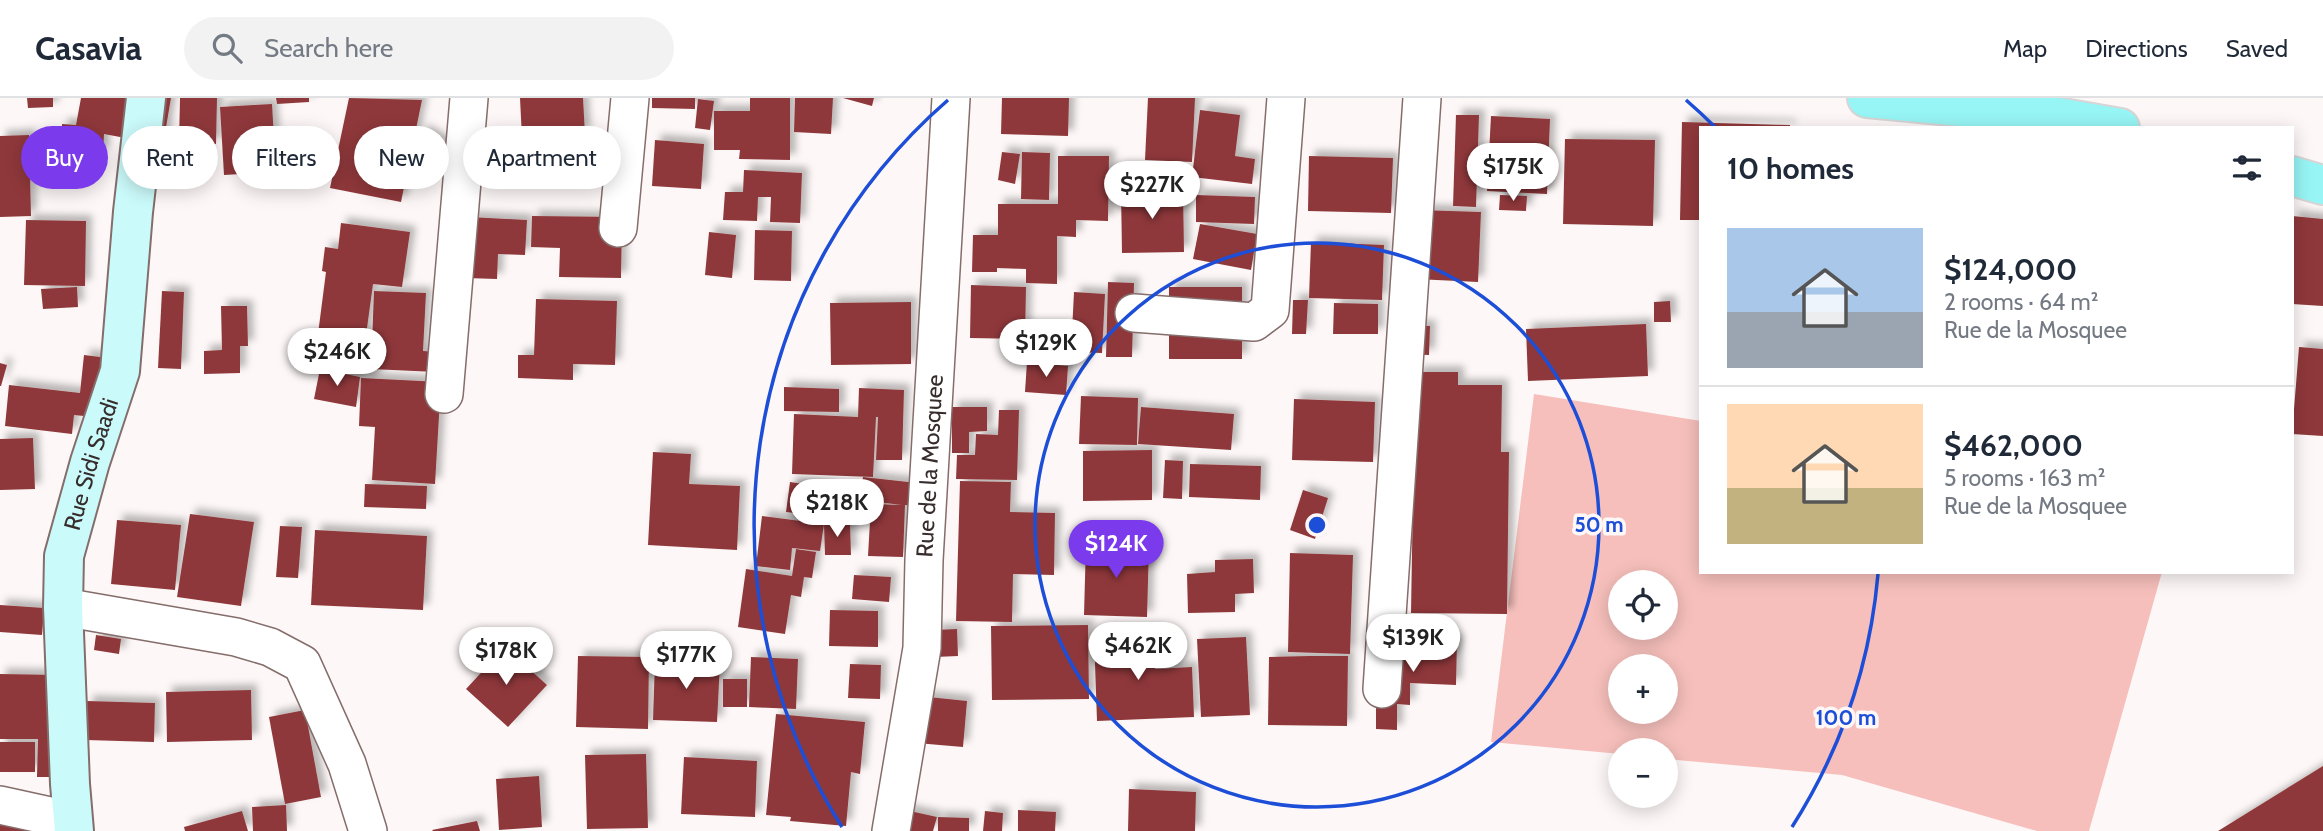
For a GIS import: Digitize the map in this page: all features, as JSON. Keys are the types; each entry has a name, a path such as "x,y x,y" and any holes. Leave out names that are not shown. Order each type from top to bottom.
{"main road":[{"name":"Rue Sidi Saadi","path":"73,826 64,556 90,462 120,371 133,212 146,98"},
{"path":"1867,98 2045,122 2095,126"},
{"path":"2294,177 2323,186"}],"street":[{"path":"444,394 470,98"},
{"path":"618,228 630,98"},
{"name":"Rue de la Mosquee","path":"891,831 922,648 924,560 951,98"},
{"path":"1135,313 1254,322 1270,310 1286,98"},
{"path":"1382,689 1422,98"},
{"path":"64,607 236,637 270,647 302,664 346,764 368,831"},
{"path":"0,805 73,826"}],"shaded area":[{"path":"1534,394 1699,421 1699,574 2161,574 2089,831 2037,831 1842,775 1678,760 1678,738 1608,738 1608,753 1491,742"}],"building":[{"path":"27,98 53,98 53,107 28,108"},
{"path":"81,98 171,98 166,126 122,126 122,137 108,135 108,126 62,126 76,125"},
{"path":"180,98 217,98 216,126 179,126"},
{"path":"276,98 309,98 309,102 277,104"},
{"path":"349,98 422,100 417,126 354,126 354,189 404,189 401,202 335,189 340,189 340,141"},
{"path":"520,98 583,98 585,126 521,126"},
{"path":"652,98 695,98 695,109 652,108"},
{"path":"750,98 790,98 790,160 739,159 740,150 714,150 714,111 750,111"},
{"path":"795,98 833,98 831,134 794,132"},
{"path":"843,98 874,98 872,106"},
{"path":"1002,98 1069,98 1068,136 1001,134"},
{"path":"1148,98 1195,98 1192,162 1145,160"},
{"path":"698,99 714,101 710,130 695,128"},
{"path":"272,104 273,126 232,126 232,175 224,175 220,107"},
{"path":"1200,110 1240,115 1235,156 1255,159 1252,184 1192,177"},
{"path":"1456,115 1479,115 1476,207 1453,206"},
{"path":"1491,116 1550,119 1547,194 1487,191"},
{"path":"1682,122 1790,125 1699,126 1699,220 1680,220"},
{"path":"21,135 21,189 30,189 31,216 0,217 0,136"},
{"path":"1565,139 1655,140 1653,226 1563,224"},
{"path":"655,140 704,144 701,189 652,186"},
{"path":"1002,152 1020,154 1015,184 998,180"},
{"path":"1022,152 1050,153 1049,200 1021,199"},
{"path":"1058,156 1109,156 1108,221 1076,220 1076,237 1057,236 1057,284 1026,283 1026,269 997,268 997,272 972,272 973,235 998,235 998,204 1058,204"},
{"path":"1309,156 1393,158 1391,213 1308,211"},
{"path":"744,170 802,173 800,223 770,222 771,197 758,197 757,221 723,220 725,192 743,192"},
{"path":"1183,190 1184,252 1122,253 1121,191"},
{"path":"1196,195 1255,197 1254,224 1196,222"},
{"path":"1500,195 1527,196 1526,211 1499,210"},
{"path":"1419,210 1481,212 1478,282 1416,279"},
{"path":"532,216 622,217 621,278 559,277 560,248 531,247"},
{"path":"2294,216 2323,219 2323,306 2294,304"},
{"path":"469,217 527,220 525,255 498,254 497,279 466,278"},
{"path":"26,220 86,221 85,286 24,285"},
{"path":"341,223 410,232 402,287 373,284 361,372 314,365 326,272 322,271 325,247 338,249"},
{"path":"1200,224 1257,234 1251,270 1193,259"},
{"path":"755,230 792,231 791,281 754,280"},
{"path":"709,232 736,235 732,278 705,275"},
{"path":"1311,242 1384,245 1382,300 1309,298"},
{"path":"1108,282 1134,283 1132,357 1106,357"},
{"path":"971,285 1026,287 1025,339 970,338"},
{"path":"77,287 78,307 43,309 41,289"},
{"path":"1169,287 1242,287 1242,359 1169,359"},
{"path":"162,291 184,292 181,369 158,368"},
{"path":"374,291 426,293 423,351 437,352 436,372 371,369"},
{"path":"1074,292 1105,294 1102,353 1071,352"},
{"path":"536,299 617,301 615,365 573,364 573,380 518,378 518,355 534,355"},
{"path":"1293,300 1308,300 1306,334 1292,334"},
{"path":"1670,301 1671,322 1654,322 1654,302"},
{"path":"911,302 911,364 831,365 830,303"},
{"path":"1334,303 1378,304 1378,334 1333,334"},
{"path":"221,306 247,306 248,346 240,346 240,373 204,374 204,351 222,350"},
{"path":"1646,324 1648,376 1528,381 1526,329"},
{"path":"1402,325 1430,326 1429,355 1401,354"},
{"path":"2299,347 2323,349 2323,436 2294,434"},
{"path":"84,355 116,359 94,417 74,415 72,434 5,426 9,385 80,393"},
{"path":"1027,362 1068,366 1066,395 1025,392"},
{"path":"0,363 7,365 1,386 0,386"},
{"path":"320,369 360,377 356,407 314,399"},
{"path":"1415,372 1458,372 1458,385 1502,385 1501,452 1509,452 1507,614 1411,613"},
{"path":"361,378 441,382 435,484 372,480 375,427 359,426"},
{"path":"784,387 839,389 839,412 784,411"},
{"path":"859,388 904,390 902,460 876,460 876,417 873,477 792,474 794,414 858,417"},
{"path":"1081,396 1138,398 1137,445 1079,444"},
{"path":"1294,399 1375,402 1373,462 1292,460"},
{"path":"952,407 987,407 987,431 969,432 969,453 952,453"},
{"path":"1141,407 1234,414 1231,450 1138,444"},
{"path":"999,410 1019,410 1017,480 956,479 957,455 975,455 976,434 998,435"},
{"path":"33,438 35,489 0,490 0,439"},
{"path":"1152,450 1152,500 1083,501 1083,451"},
{"path":"653,452 691,454 689,484 740,486 737,550 648,545"},
{"path":"1165,460 1183,461 1182,499 1163,498"},
{"path":"1190,464 1261,466 1260,500 1189,497"},
{"path":"863,477 917,483 914,506 905,505 903,557 868,556 871,504 902,505 860,500"},
{"path":"960,481 1011,482 1010,512 1055,513 1054,575 1013,574 1012,622 956,621"},
{"path":"790,482 831,488 827,517 786,512"},
{"path":"365,484 427,486 426,509 364,507"},
{"path":"1303,490 1328,498 1315,539 1290,530"},
{"path":"190,514 254,522 241,606 177,597"},
{"path":"762,516 824,524 820,551 792,548 790,570 756,566"},
{"path":"117,520 181,525 175,590 111,584"},
{"path":"824,524 850,524 851,555 825,555"},
{"path":"280,526 302,527 298,578 276,577"},
{"path":"315,530 427,536 423,610 311,605"},
{"path":"1086,543 1149,545 1147,617 1084,615"},
{"path":"796,549 816,552 812,578 804,577 801,597 791,595 785,634 738,627 746,569 792,576"},
{"path":"1290,553 1353,555 1350,654 1288,652"},
{"path":"1253,559 1254,593 1235,594 1235,612 1188,613 1187,574 1215,572 1215,560"},
{"path":"854,575 891,577 889,602 852,599"},
{"path":"0,605 44,608 42,635 0,632"},
{"path":"830,610 878,611 878,647 829,646"},
{"path":"1088,625 1089,699 992,700 991,626"},
{"path":"957,629 958,656 935,657 934,630"},
{"path":"1154,634 1155,669 1192,667 1194,717 1097,721 1094,636"},
{"path":"96,635 121,639 119,654 94,650"},
{"path":"1246,637 1250,715 1201,717 1197,639"},
{"path":"1395,639 1457,640 1456,685 1410,683 1410,705 1397,704 1397,730 1376,729 1376,702"},
{"path":"505,647 547,685 508,727 466,689"},
{"path":"578,656 649,657 648,729 576,727"},
{"path":"1348,656 1347,726 1268,725 1269,657"},
{"path":"751,657 798,659 796,709 749,707"},
{"path":"655,660 720,663 717,722 653,720"},
{"path":"850,664 881,665 880,699 848,698"},
{"path":"0,674 59,675 57,777 37,777 38,739 0,739"},
{"path":"723,679 747,679 747,707 723,707"},
{"path":"251,690 252,740 167,742 166,692"},
{"path":"909,695 967,701 963,747 905,742"},
{"path":"87,701 155,703 154,742 86,740"},
{"path":"305,710 321,797 285,804 269,717"},
{"path":"776,714 865,722 860,774 851,772 846,826 790,821 791,817 766,815"},
{"path":"0,742 35,742 35,772 0,772"},
{"path":"646,754 648,828 587,829 585,755"},
{"path":"684,757 757,761 755,817 681,814"},
{"path":"2323,766 2323,831 2218,831"},
{"path":"539,776 542,827 499,830 496,779"},
{"path":"1129,789 1196,792 1195,831 1128,831"},
{"path":"286,805 287,831 253,831 252,807"},
{"path":"901,809 937,817 933,831 896,831"},
{"path":"1018,810 1056,812 1055,831 1018,831"},
{"path":"242,811 248,831 185,831 184,827"},
{"path":"985,811 1003,813 1002,831 983,831"},
{"path":"0,813 28,814 27,831 0,831"},
{"path":"938,817 969,818 969,831 938,831"},
{"path":"477,821 480,831 432,830"}]}
